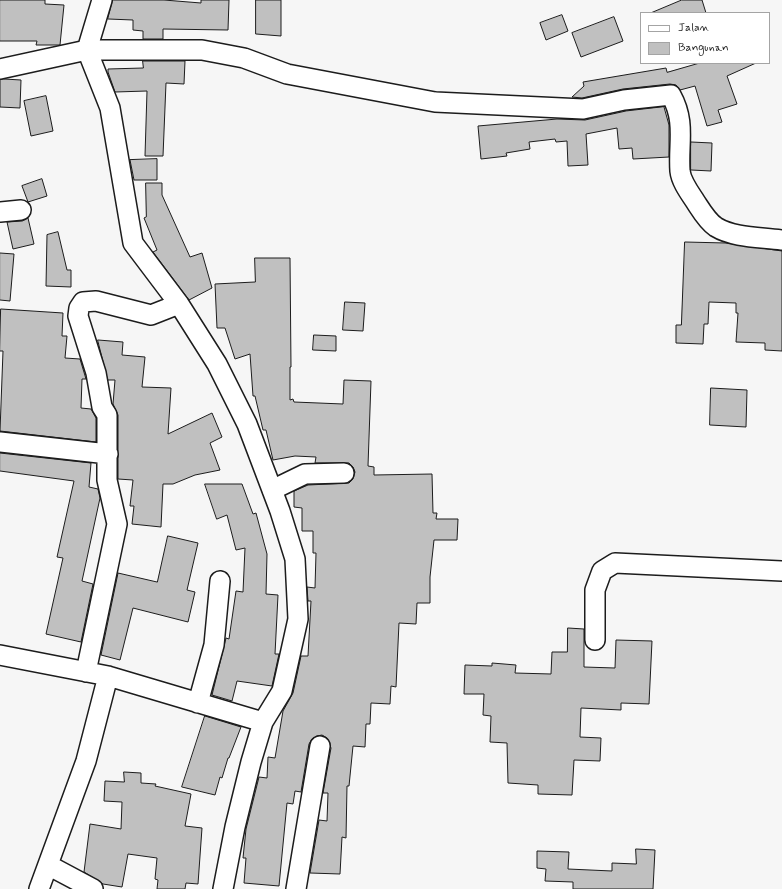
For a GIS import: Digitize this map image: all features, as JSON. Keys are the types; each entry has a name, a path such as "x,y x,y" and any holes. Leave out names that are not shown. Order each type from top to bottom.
{"street":[{"path":"102,0 87,50 110,108 133,243 179,304 217,364 247,424 272,490 295,559 298,619 282,691 263,722 251,762 235,827 223,889"},
{"path":"0,69 87,50 202,50 244,58 287,74 435,102 583,109 624,100 671,96 676,104 680,122 680,171 687,189 705,216 715,227 729,233 782,240"},
{"path":"0,212 20,210"},
{"path":"86,672 117,524 107,480 107,415 102,407 96,373 78,316 79,308 83,302 96,301 151,315 179,304"},
{"path":"0,442 108,454"},
{"path":"272,490 305,474 344,473"},
{"path":"595,640 596,590 602,571 615,563 782,571"},
{"path":"198,703 209,670 214,645 220,581"},
{"path":"0,655 108,676 263,722"},
{"path":"39,889 86,760 108,676"},
{"path":"296,889 320,746"},
{"path":"48,865 93,889"}],"building":[{"path":"0,0 45,0 45,4 64,5 60,45 36,45 37,41 0,41"},
{"path":"113,0 164,0 201,3 201,0 229,0 228,30 163,29 163,39 143,39 143,31 133,30 133,20 108,19"},
{"path":"256,0 281,0 281,36 256,34"},
{"path":"682,0 702,0 706,12 653,12"},
{"path":"562,15 568,31 546,40 540,23"},
{"path":"614,17 623,41 581,57 572,33"},
{"path":"143,61 185,61 184,84 166,83 163,156 145,156 147,91 115,92 108,72 108,69 143,68"},
{"path":"696,64 754,64 727,76 737,104 718,110 722,122 707,126 695,86 680,90 676,85 670,84 623,89 582,98 572,97 584,86 583,82 666,68 667,72"},
{"path":"0,80 21,80 20,108 0,107"},
{"path":"46,96 53,131 31,136 24,101"},
{"path":"664,107 669,125 669,157 633,159 632,148 619,149 617,128 586,134 588,165 568,166 567,141 556,142 555,139 529,142 530,149 506,153 507,156 481,159 478,126 557,119 585,120 626,111"},
{"path":"691,142 712,143 711,171 691,170"},
{"path":"157,159 157,180 134,180 130,160"},
{"path":"42,179 47,196 28,202 22,186"},
{"path":"146,183 162,183 162,195 190,257 202,253 212,288 189,300 153,252 157,250 144,218 146,217"},
{"path":"28,218 34,244 13,249 7,222 22,221"},
{"path":"58,232 67,270 71,270 71,287 46,286 47,235"},
{"path":"685,242 726,243 782,251 782,351 765,350 765,343 736,342 738,313 736,313 736,303 709,302 708,324 704,324 703,344 676,343 676,325 681,325"},
{"path":"0,253 14,254 10,301 0,300"},
{"path":"255,258 290,258 290,400 293,399 294,402 343,404 344,380 371,381 368,466 374,467 374,475 432,474 433,513 437,513 436,519 458,519 457,540 434,540 430,577 430,603 417,603 416,624 399,623 396,687 391,686 390,704 371,703 370,724 366,724 365,747 353,746 349,786 347,786 346,838 342,837 340,874 310,873 319,820 327,821 328,793 323,793 331,748 327,738 322,735 312,739 309,744 301,792 295,791 293,804 287,803 279,886 244,883 246,858 243,858 246,829 259,777 267,778 268,757 275,758 283,711 293,693 301,656 308,656 311,601 308,601 307,587 315,588 316,553 313,553 313,531 302,531 302,508 294,507 294,491 308,485 349,483 353,479 355,472 349,463 315,463 316,457 295,456 273,460 266,430 263,430 255,396 253,396 250,354 235,359 225,328 217,328 215,284 255,282"},
{"path":"345,302 365,303 363,331 343,330"},
{"path":"1,309 63,313 62,336 67,336 65,358 80,359 86,379 82,379 81,408 91,409 96,418 96,442 0,431 3,351 0,351"},
{"path":"314,335 336,336 336,351 313,350"},
{"path":"98,340 123,342 122,355 145,357 142,387 171,388 168,434 212,413 222,437 210,443 220,470 195,475 173,484 163,484 161,527 132,524 134,506 130,506 133,480 118,479 118,415 113,404 115,380 108,380"},
{"path":"711,388 747,390 746,427 710,425"},
{"path":"0,453 91,463 89,487 98,489 100,498 82,581 93,584 81,642 46,634 63,558 57,557 74,481 0,471"},
{"path":"205,484 242,484 253,514 256,513 267,554 266,594 278,595 275,654 279,654 272,686 237,681 232,701 212,695 226,638 229,639 236,591 243,592 245,548 236,550 227,515 217,519"},
{"path":"168,536 198,543 187,590 195,592 188,622 133,608 120,660 101,655 118,573 157,582"},
{"path":"568,628 584,629 584,667 615,668 616,640 652,641 649,704 621,703 621,710 581,708 580,737 601,738 600,761 574,760 572,795 538,794 538,785 508,783 507,743 490,742 491,716 483,715 484,694 464,694 465,665 492,666 492,663 516,665 515,673 551,674 552,652 567,652"},
{"path":"205,716 241,727 228,758 222,778 220,777 215,795 182,787"},
{"path":"124,772 141,773 141,783 156,784 155,786 191,794 185,826 202,828 198,884 186,883 185,889 157,889 158,880 155,879 157,858 128,854 122,887 103,884 84,872 90,824 121,829 122,802 104,801 105,781 124,782"},
{"path":"636,849 655,850 653,889 573,889 573,882 545,881 546,869 537,868 537,851 569,852 568,869 612,871 612,863 636,864"}]}
